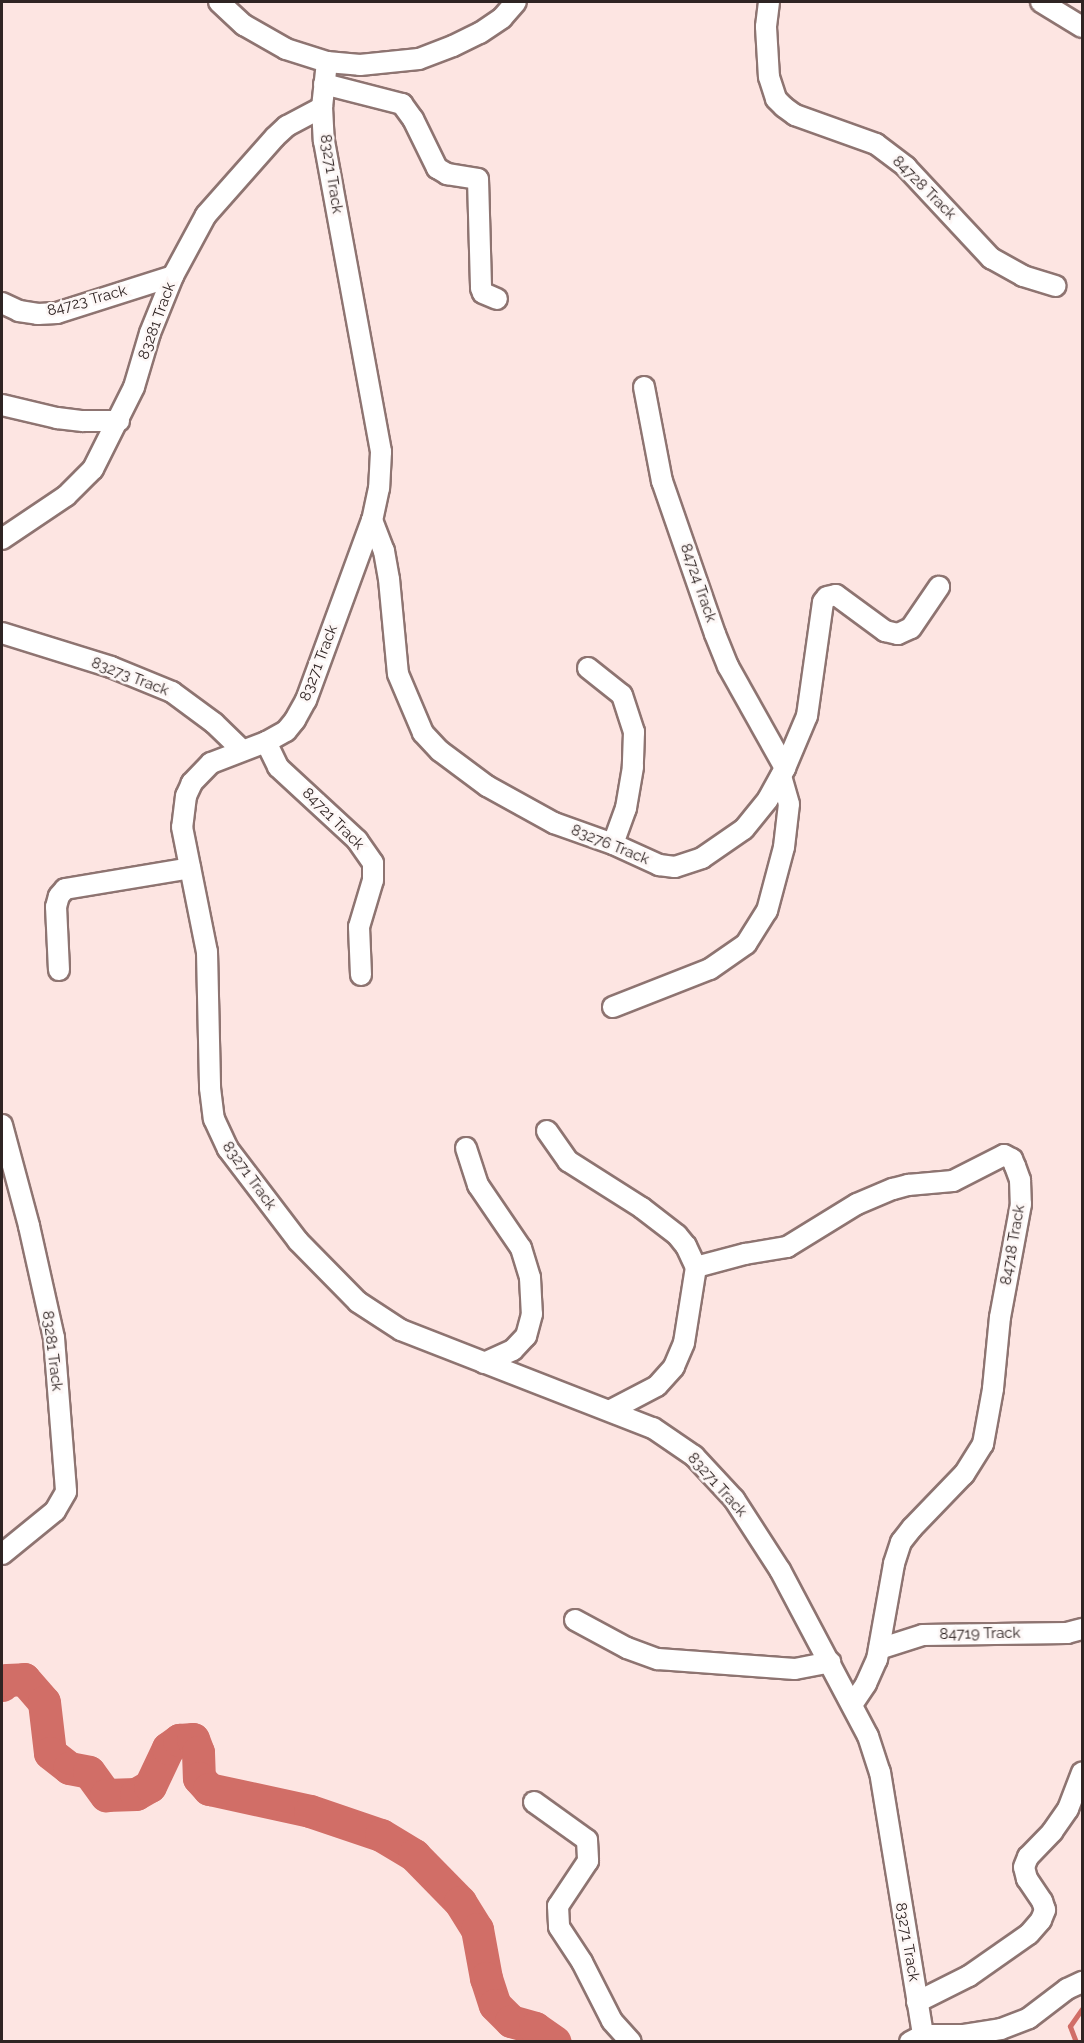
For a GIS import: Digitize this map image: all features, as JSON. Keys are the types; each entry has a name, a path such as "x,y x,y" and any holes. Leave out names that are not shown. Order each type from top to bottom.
{"street":[{"path":"219,2 244,25 269,41 327,62 372,65 418,59 480,33 502,18 516,2"},
{"name":"84728 Track","path":"769,2 766,27 769,77 772,90 784,107 795,114 876,144 906,167 991,258 1023,276 1055,286"},
{"path":"1041,2 1083,27"},
{"name":"83271 Track","path":"327,62 322,107 329,175 381,452 380,488 372,520 306,700 286,731 266,742 211,763 192,783 186,796 182,827 207,952 211,1106 219,1134 298,1240 358,1302 401,1330 653,1428 694,1456 752,1523 830,1662 868,1736 880,1772 917,2002 916,2038"},
{"path":"324,84 402,104 413,119 437,168 447,174 478,179 481,288 483,293 497,299"},
{"name":"83281 Track","path":"2,539 44,512 79,484 93,469 134,387 150,333 173,276 206,215 253,159 287,126 322,107"},
{"name":"84723 Track","path":"2,303 38,314 57,313 173,276"},
{"name":"84724 Track","path":"613,1007 710,969 747,944 766,911 784,847 789,804 783,772 728,666 715,634 662,481 644,387"},
{"path":"2,405 57,418 119,421"},
{"name":"83276 Track","path":"372,520 384,551 389,579 398,674 423,734 440,751 487,786 554,823 613,844 659,865 675,867 688,864 729,841 744,829 757,816 783,772 810,704 824,599 837,596 885,631 898,634 911,628 939,587"},
{"name":"83273 Track","path":"2,633 111,667 172,692 214,723 242,750"},
{"path":"588,668 622,695 634,732 633,767 626,808 613,844"},
{"name":"84721 Track","path":"266,742 278,767 357,840 373,863 374,880 359,927 361,975"},
{"path":"59,970 56,907 59,896 65,889 190,868"},
{"name":"83281 Track","path":"2,1125 52,1330 66,1492 55,1511 2,1554"},
{"path":"547,1131 568,1161 642,1208 677,1236 686,1246 696,1267 684,1343 674,1367 657,1386 611,1410"},
{"path":"466,1148 478,1185 521,1248 530,1278 531,1325 521,1344 484,1363"},
{"name":"84718 Track","path":"696,1267 745,1254 787,1247 857,1204 892,1189 908,1185 953,1181 1004,1155 1012,1159 1020,1180 1021,1204 1000,1317 993,1389 983,1444 964,1474 912,1527 901,1542 894,1564 879,1649 867,1684 852,1705"},
{"path":"575,1620 627,1648 658,1659 795,1669 830,1662"},
{"name":"84719 Track","path":"879,1649 923,1635 1066,1633 1083,1629"},
{"path":"917,2002 969,1976 1029,1934 1041,1920 1045,1910 1027,1879 1024,1867 1028,1857 1052,1832 1068,1809 1083,1773"},
{"path":"534,1802 587,1840 588,1861 558,1906 559,1927 582,1962 612,2021 631,2042"},
{"path":"916,2038 1001,2030 1029,2018 1067,1989 1083,1982"}],"waterway":[{"path":"2,1685 7,1680 24,1679 44,1702 50,1753 69,1768 89,1772 106,1795 136,1794 150,1786 168,1748 179,1740 193,1739 198,1752 199,1778 209,1789 310,1811 381,1835 414,1855 460,1902 477,1929 486,1978 495,2005 511,2021 535,2028 555,2042"},
{"path":"1076,2042 1070,2026 1082,2009"}]}
